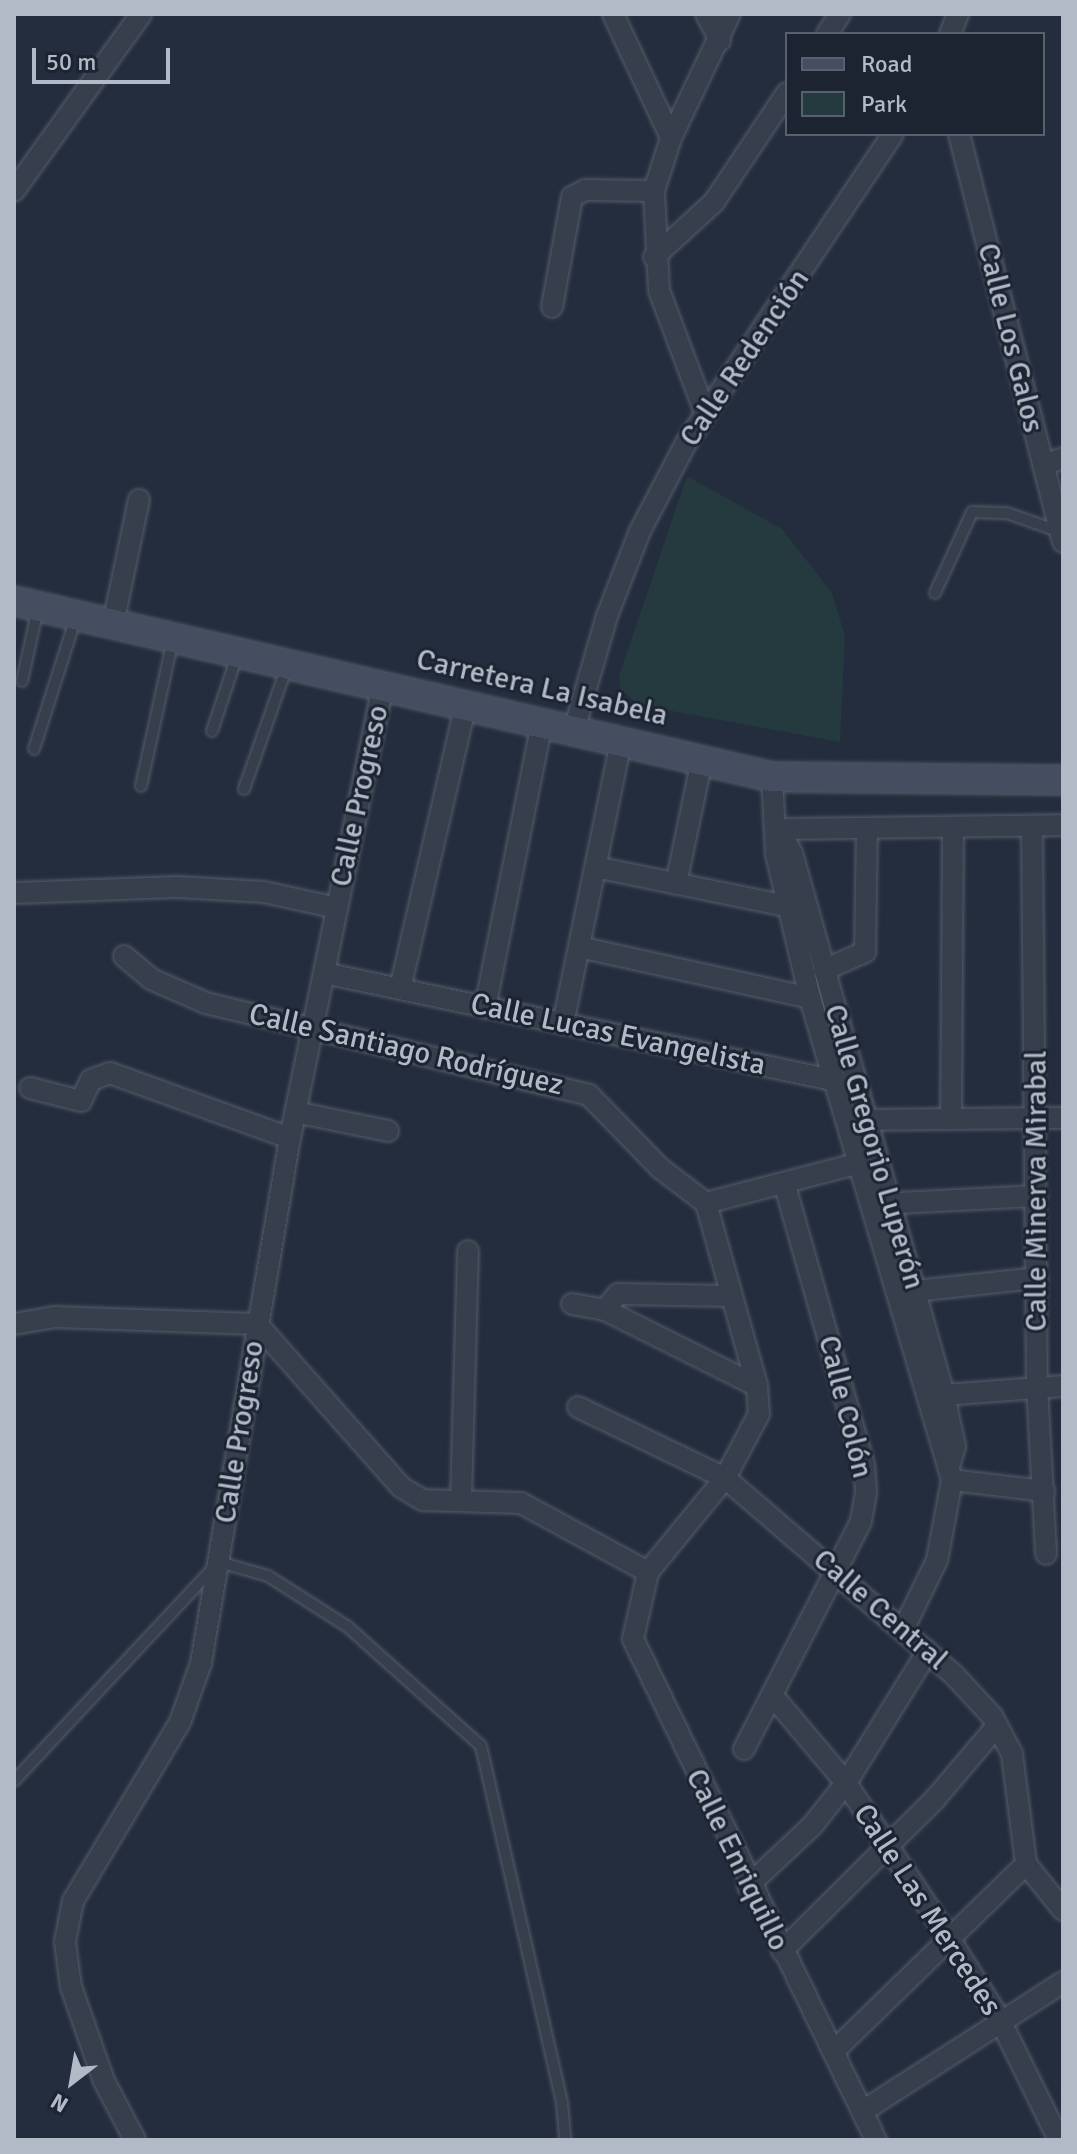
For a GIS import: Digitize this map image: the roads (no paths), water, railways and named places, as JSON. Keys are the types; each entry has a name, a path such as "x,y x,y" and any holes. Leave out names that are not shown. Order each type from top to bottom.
{"main road":[{"name":"Carretera La Isabela","path":"26,603 772,777 1063,780"}],"street":[{"path":"14,191 141,14"},
{"path":"613,14 671,138"},
{"path":"706,14 720,40"},
{"path":"704,410 659,290 654,257 654,191 671,138 730,14"},
{"path":"828,32 840,14"},
{"path":"654,257 714,202 785,96"},
{"name":"Calle Redención","path":"574,730 607,616 640,531 704,410 892,136"},
{"name":"Calle Los Galos","path":"960,136 1062,537"},
{"path":"552,307 572,197 585,190 654,191"},
{"path":"1043,465 1063,458"},
{"path":"113,624 139,500"},
{"name":"Calle Progreso","path":"135,2140 95,2054 71,1987 65,1942 73,1901 180,1722 201,1663 290,1138 383,686"},
{"path":"400,989 465,707"},
{"path":"485,1008 542,724"},
{"path":"563,1024 621,741"},
{"path":"676,884 702,760"},
{"name":"Calle Gregorio Luperón","path":"772,777 779,829 776,854 810,998 883,1204 908,1291 944,1395 955,1446 937,1560 904,1628"},
{"path":"779,829 1063,825"},
{"name":"Calle Minerva Mirabal","path":"1032,827 1038,1119 1037,1386 1046,1554"},
{"path":"824,970 865,952 867,828"},
{"path":"951,1119 953,828"},
{"name":"Calle Gregorio Luperón","path":"779,829 792,853 866,1120 868,1160"},
{"path":"595,867 787,906"},
{"path":"14,893 177,887 264,892 337,908"},
{"path":"579,947 810,998"},
{"name":"Calle Santiago Rodríguez","path":"124,956 151,979 206,1003 589,1095 660,1168 706,1203"},
{"name":"Calle Lucas Evangelista","path":"324,973 837,1081"},
{"path":"30,1088 81,1101 91,1080 110,1073 290,1138"},
{"path":"295,1112 388,1131"},
{"path":"866,1120 1063,1118"},
{"path":"14,1324 55,1317 257,1324 401,1487 423,1500 493,1499 536,1509 648,1572 725,1478 751,1438 759,1414 757,1386 706,1203 785,1186 868,1160"},
{"name":"Calle Colón","path":"744,1749 861,1521 864,1465 785,1186"},
{"path":"883,1204 1037,1196"},
{"path":"461,1500 468,1251"},
{"path":"908,1291 1037,1278"},
{"name":"Calle Gregorio Luperón","path":"908,1291 950,1474"},
{"path":"605,1310 618,1294 730,1296"},
{"path":"572,1304 605,1310 757,1386"},
{"path":"944,1395 1063,1386"},
{"name":"Calle Central","path":"578,1407 725,1478 928,1651 997,1726 1012,1754 1026,1864"},
{"path":"950,1474 1044,1491"},
{"name":"Calle Enriquillo","path":"648,1572 633,1639 748,1886 834,2051 876,2140"},
{"path":"748,1886 812,1826 846,1783 928,1651"},
{"name":"Calle Las Mercedes","path":"772,1695 846,1783 886,1851 949,1938 999,2018 1059,2140"},
{"path":"782,1951 886,1851 997,1726"},
{"path":"834,2051 1026,1864 1063,1910"},
{"path":"863,2111 999,2018 1063,1982"}],"lane":[{"path":"935,593 972,512 1007,513 1062,537"},
{"path":"22,681 26,603"},
{"path":"34,749 77,615"},
{"path":"141,786 173,637"},
{"path":"212,731 239,652"},
{"path":"244,789 288,664"},
{"path":"14,1781 219,1562 268,1576 348,1627 481,1746 562,2102 565,2140"}]}
